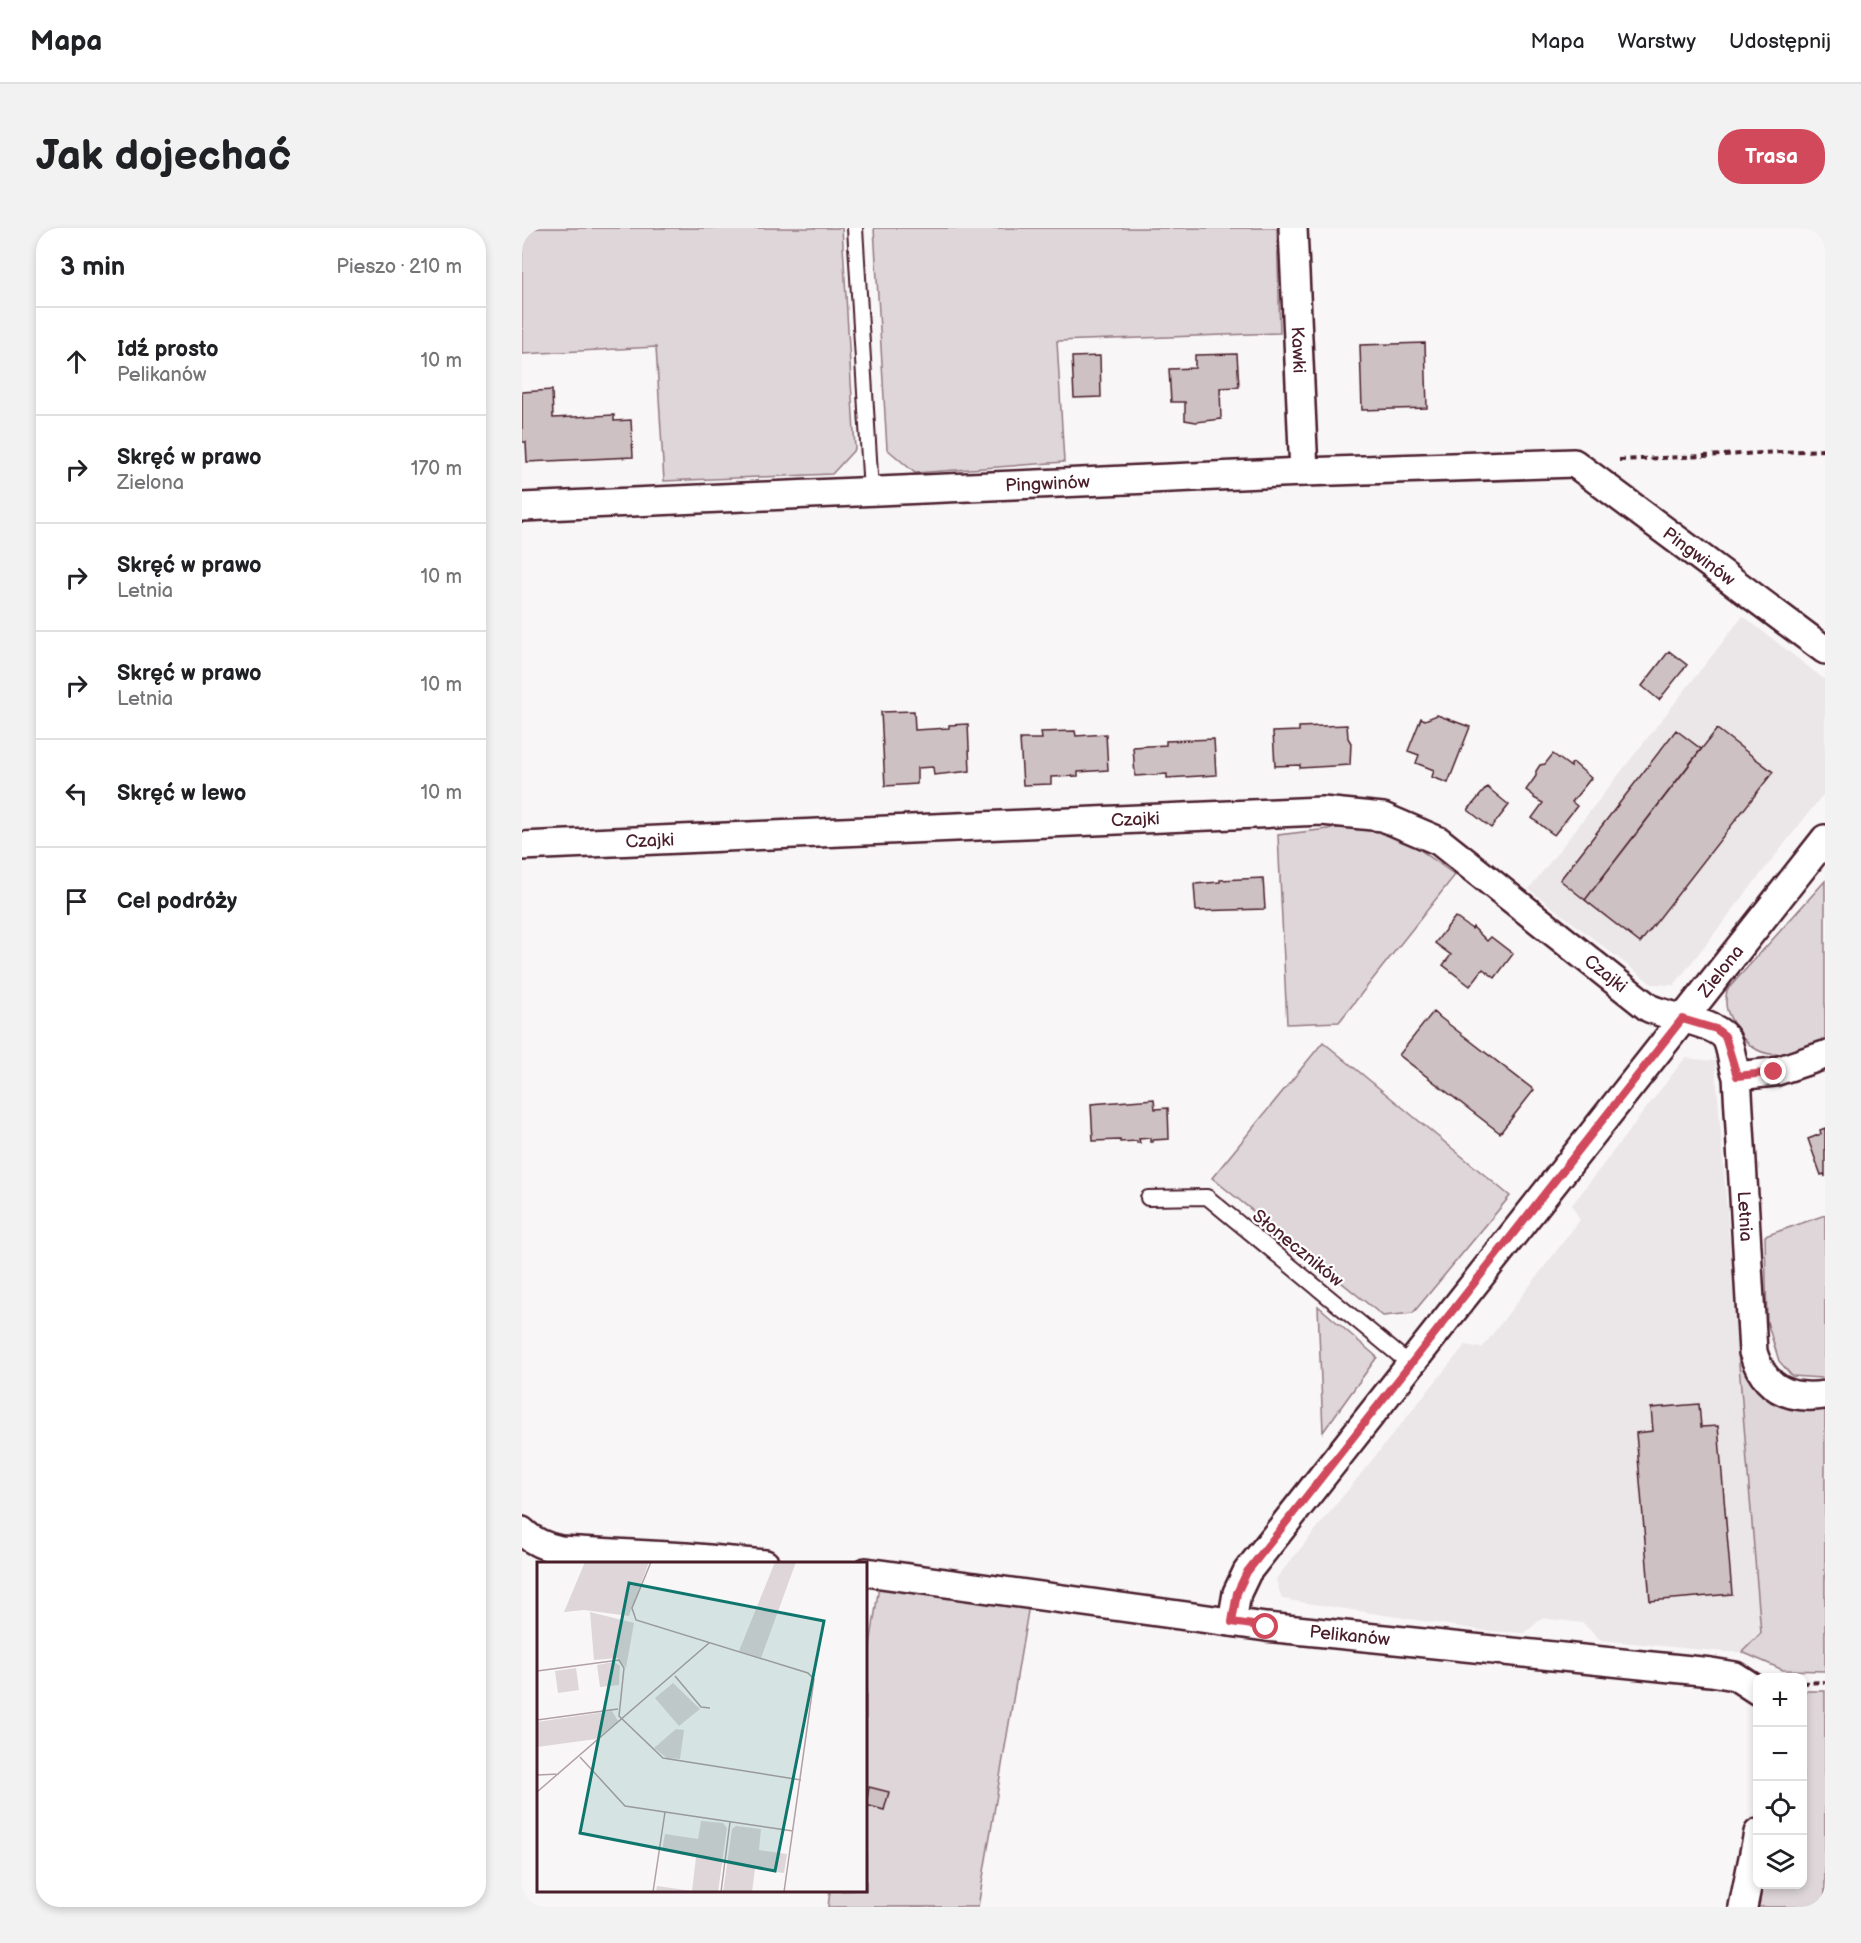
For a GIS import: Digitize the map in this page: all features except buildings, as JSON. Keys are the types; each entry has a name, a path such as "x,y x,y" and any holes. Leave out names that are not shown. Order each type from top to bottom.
{"street":[{"name":"Kawki","path":"1293,228 1304,472"},
{"name":"Pingwinów","path":"522,507 1304,472 1574,463 1825,650"},
{"name":"Czajki","path":"522,846 1322,811 1383,817 1439,841 1649,1008 1682,1019"},
{"name":"Zielona","path":"1232,1622 1237,1593 1247,1572 1825,839"},
{"name":"Letnia","path":"1682,1019 1716,1029 1725,1036 1737,1076 1753,1352 1761,1371 1782,1392 1808,1397 1825,1395"},
{"path":"1737,1076 1774,1072 1825,1055"},
{"path":"525,1534 546,1547 560,1550 752,1562"},
{"name":"Pelikanów","path":"867,1572 1232,1622 1711,1672 1734,1676 1753,1688"},
{"path":"1743,1907 1758,1835"}],"lane":[{"path":"855,228 871,491"},
{"name":"Słoneczników","path":"1148,1198 1207,1197 1411,1365"}],"path":[{"path":"1574,463 1825,450"},
{"path":"1807,1683 1825,1682"}],"shaded area":[{"path":"522,228 842,228 855,449 832,474 664,481 656,347 522,354"},
{"path":"874,228 1277,228 1280,333 1057,341 1064,462 915,473 887,449"},
{"path":"1743,616 1825,680 1825,792 1674,985 1652,984 1529,889"},
{"path":"1362,825 1405,839 1455,875 1339,1022 1287,1024 1278,835"},
{"path":"1825,881 1825,1041 1787,1053 1765,1053 1745,1041 1736,1028 1727,1010 1727,990"},
{"path":"1323,1042 1510,1196 1413,1313 1383,1316 1212,1178"},
{"path":"1685,1058 1715,1061 1761,1633 1742,1652 1725,1652 1600,1640 1583,1623 1542,1618 1525,1633 1487,1631 1282,1599 1276,1579 1465,1345 1482,1348 1580,1220 1572,1205"},
{"path":"1825,1215 1825,1377 1792,1376 1779,1361 1767,1322 1765,1236"},
{"path":"1318,1306 1377,1357 1323,1432"},
{"path":"1738,1352 1759,1385 1825,1404 1825,1671 1783,1670 1742,1652 1761,1633"},
{"path":"879,1586 1029,1605 978,1907 828,1907 830,1892 867,1892 867,1665"},
{"path":"1807,1691 1825,1691 1825,1907 1754,1907 1758,1889 1807,1889"}],"route":[{"path":"1266,1627 1232,1622 1237,1593 1247,1572 1682,1019 1716,1029 1725,1036 1737,1076 1774,1072"}]}
